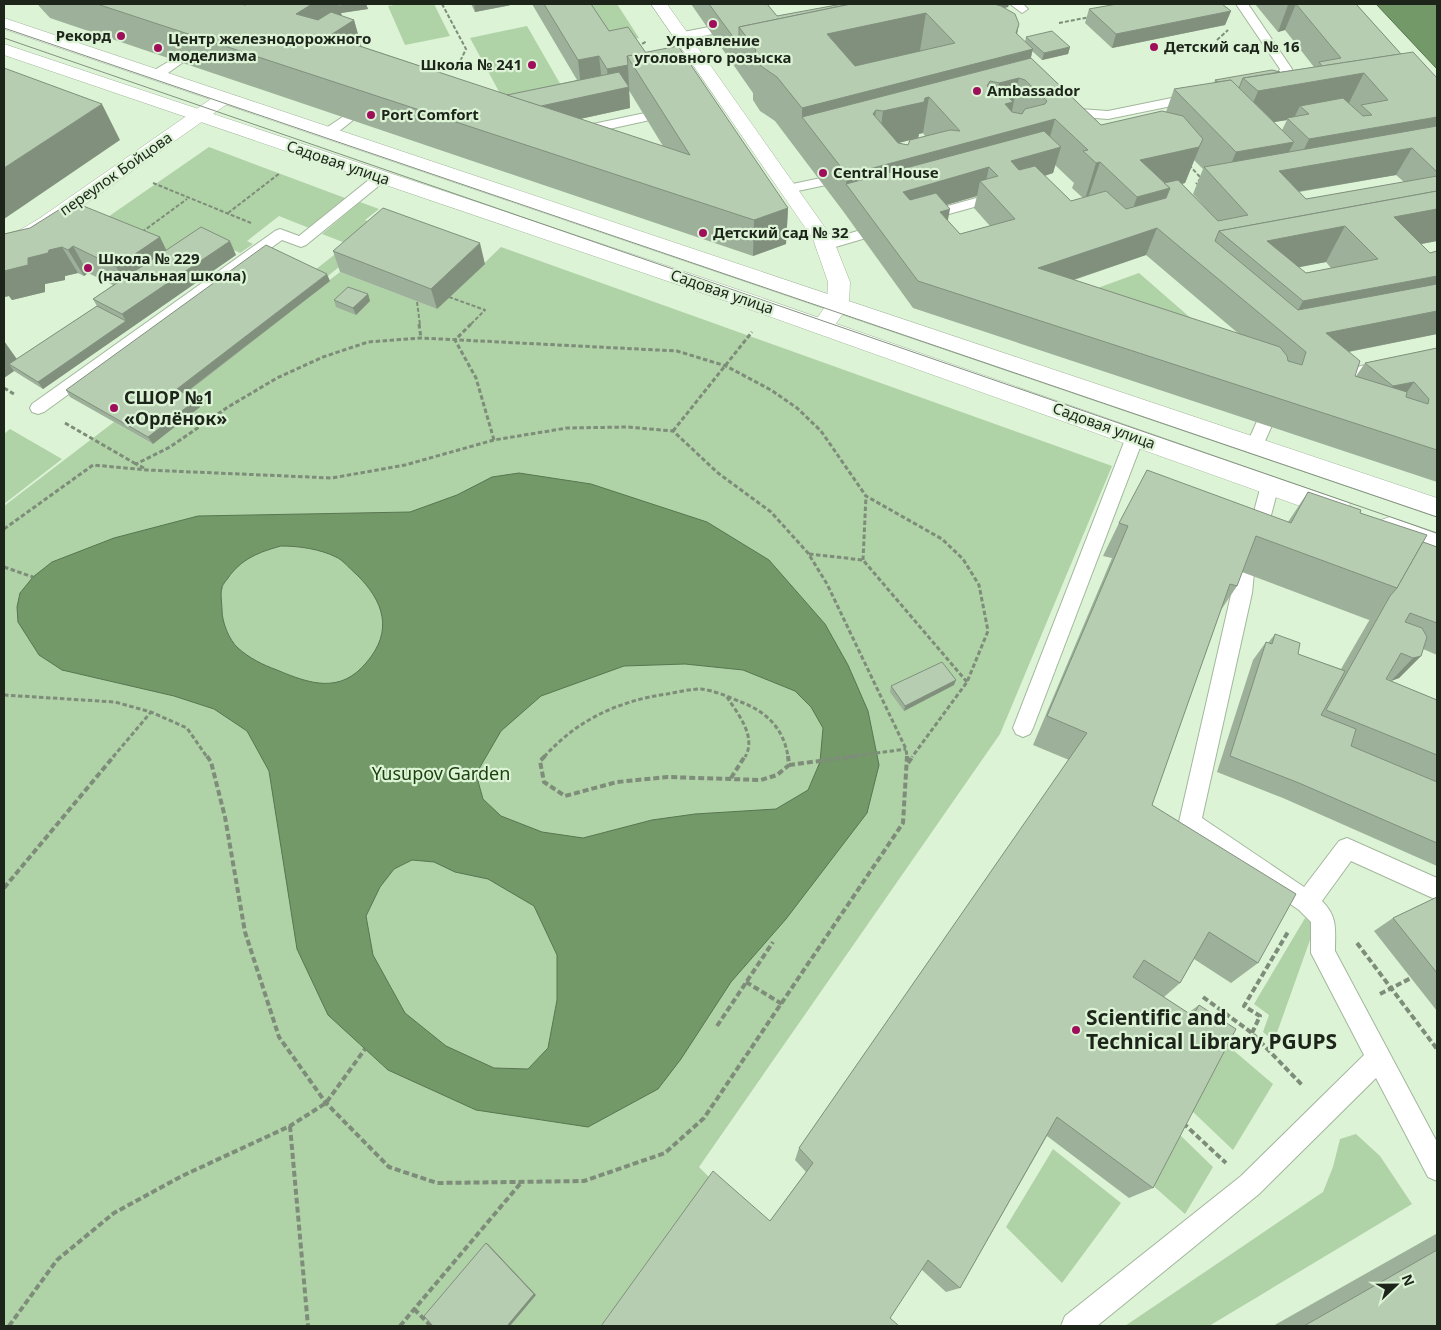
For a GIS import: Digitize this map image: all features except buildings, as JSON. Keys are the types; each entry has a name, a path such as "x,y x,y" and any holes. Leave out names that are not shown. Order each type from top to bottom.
{"main road":[{"path":"659,4 682,36 719,102 788,189 826,245 839,282 838,305 822,327"},
{"name":"Садовая улица","path":"4,23 1437,508"},
{"name":"Садовая улица","path":"4,49 822,327 1437,544"},
{"name":"переулок Бойцова","path":"4,242 27,234 47,222 224,98"}],"lane":[{"path":"1242,4 1266,26 1286,69 1283,77 1252,86"},
{"path":"682,36 709,31"},
{"path":"156,75 178,60"},
{"path":"1058,97 1075,113 1108,115 1204,96"},
{"path":"626,148 598,127 645,117"},
{"path":"328,133 347,118"},
{"path":"38,408 280,234 301,242 381,177"},
{"path":"788,189 821,182"},
{"path":"912,220 987,199"},
{"path":"826,245 861,235"},
{"path":"1342,376 1437,356"},
{"path":"1255,446 1264,423"},
{"path":"1023,728 1135,437"},
{"path":"1253,550 1270,485"},
{"path":"1245,573 1242,594 1190,822 1306,902 1323,918 1323,953 1437,1168"},
{"path":"1306,902 1347,848 1437,889"},
{"path":"1075,1326 1250,1185 1378,1058"}],"path":[{"path":"442,4 466,50 454,72"},
{"path":"1059,23 1097,15"},
{"path":"640,53 635,48 647,41"},
{"path":"1184,159 1202,178 1196,184"},
{"path":"228,214 285,169"},
{"path":"148,181 280,234"},
{"path":"138,234 188,198"},
{"path":"450,297 485,310 454,340"},
{"path":"417,302 421,338"},
{"path":"673,431 748,336"},
{"path":"136,464 170,447 277,378 323,357 368,342 421,338 550,342 676,351 726,366 771,390 803,414 821,430 866,496 942,539 963,558 979,585 988,631 967,682 908,763"},
{"path":"454,340 476,378 494,440"},
{"path":"38,408 147,470"},
{"path":"4,529 93,465 147,470 332,478 405,465 494,440 567,428 628,427 673,431 718,473 771,512 808,554 827,584 906,749 908,763 903,824 704,1118 665,1153 584,1181 437,1183 389,1167 326,1103 279,1037 245,932 225,817 211,762 187,728 150,712 115,702 4,695"},
{"path":"866,496 863,560 967,682"},
{"path":"808,554 863,560"},
{"path":"4,567 33,577"},
{"path":"788,765 788,750 782,732 768,717 754,705 702,689 657,693 600,711 556,740 540,761 544,782 565,796 617,782 668,777 761,780 777,775 788,765 906,749"},
{"path":"726,697 746,726 749,750 731,778"},
{"path":"4,888 150,712"},
{"path":"1252,1033 1260,1016 1244,1006 1306,902"},
{"path":"1323,918 1348,932 1437,1049"},
{"path":"717,1026 773,942"},
{"path":"746,982 782,1004"},
{"path":"1203,996 1252,1033 1326,1110"},
{"path":"9,1326 57,1260 114,1213 182,1176 290,1126 326,1103 365,1049"},
{"path":"1181,1120 1250,1185"},
{"path":"290,1126 308,1326"},
{"path":"400,1326 520,1183"},
{"path":"414,1308 430,1326"}],"green space":[{"path":"434,4 450,36 405,45 388,6"},
{"path":"577,4 617,4 639,38 624,41 630,53"},
{"path":"527,26 562,87 503,99 470,38"},
{"path":"209,147 345,198 309,228 279,216 247,241 253,244 240,253 209,238 173,262 92,228"},
{"path":"360,202 379,209 365,220 386,228 328,276 315,270 348,244 322,234"},
{"name":"Yusupov Garden","path":"501,247 1112,466 1000,734 699,1167 714,1182 609,1326 4,1326 4,506 114,422 153,444 199,407 181,396 340,272 437,309"},
{"path":"1139,273 1209,334 1092,290"},
{"path":"10,429 62,459 4,504 4,434"},
{"path":"1305,918 1315,926 1274,1041 1263,1032 1269,1015 1254,1004"},
{"path":"1226,1044 1273,1084 1233,1150 1190,1109"},
{"path":"1179,1134 1213,1167 1185,1214 1149,1182"},
{"path":"1356,1134 1380,1156 1412,1204 1209,1326 1125,1326 1323,1192 1333,1167 1340,1139"},
{"path":"1053,1149 1121,1203 1062,1283 1006,1227"}],"shaded area":[{"path":"1376,4 1437,4 1437,69"},
{"path":"519,473 591,484 707,522 769,560 825,624 848,665 868,711 879,765 867,813 786,919 731,982 681,1059 658,1089 588,1127 476,1110 388,1070 328,1015 297,949 269,771 247,731 214,709 174,696 62,670 39,655 18,622 17,607 20,593 33,577 52,562 114,538 198,516 410,512 457,495 492,477","holes":["281,546 302,547 339,558 366,584 379,606 383,628 375,651 356,673 346,679 335,683 324,683 289,675 251,658 238,648 229,636 222,615 221,593 223,584 233,571 245,561 265,551","685,664 743,670 795,691 811,707 823,728 820,762 808,790 776,809 695,814 652,820 583,838 542,832 501,816 483,799 476,774 501,731 541,696 624,666","412,860 434,862 455,872 488,879 534,906 557,955 557,1000 548,1048 528,1069 494,1068 446,1046 405,1013 373,955 366,916 380,887 394,869"]}],"tram line":[{"path":"4,28 1437,517"},
{"path":"4,38 1437,533"}],"place":[{"name":"Управление уголовного розыска","path":"713,24"},
{"name":"Рекорд","path":"121,36"},
{"name":"Детский сад № 16","path":"1154,47"},
{"name":"Центр железнодорожного моделизма","path":"158,48"},
{"name":"Школа № 241","path":"532,65"},
{"name":"Ambassador","path":"977,91"},
{"name":"Port Comfort","path":"371,115"},
{"name":"Central House","path":"823,173"},
{"name":"Детский сад № 32","path":"703,233"},
{"name":"Школа № 229 (начальная школа)","path":"88,268"},
{"name":"СШОР №1 «Орлёнок»","path":"114,408"},
{"name":"Scientific and Technical Library PGUPS","path":"1076,1030"}]}
